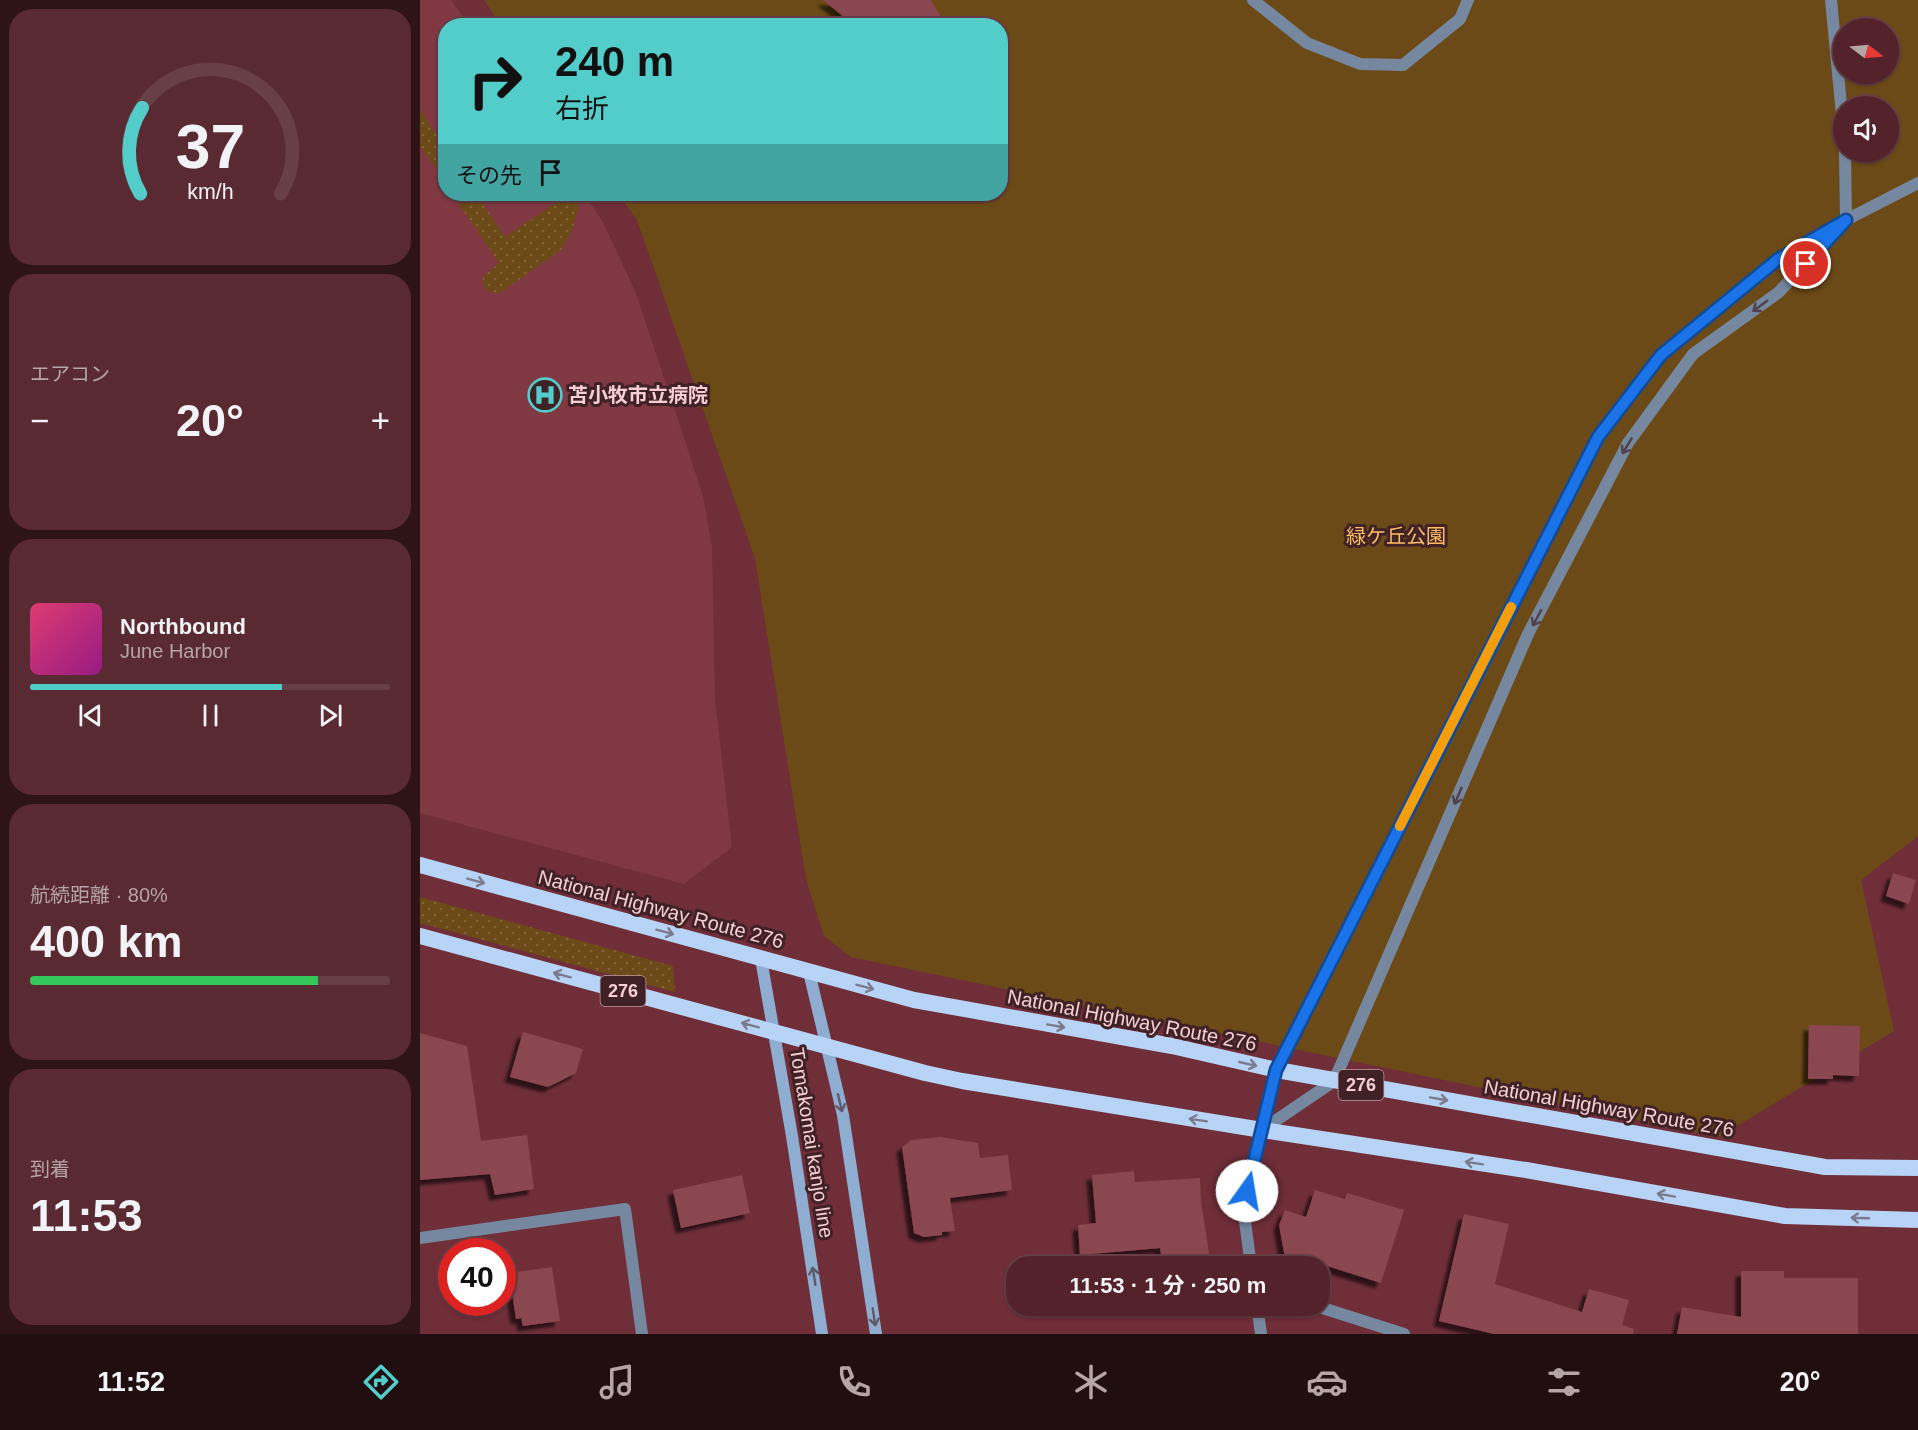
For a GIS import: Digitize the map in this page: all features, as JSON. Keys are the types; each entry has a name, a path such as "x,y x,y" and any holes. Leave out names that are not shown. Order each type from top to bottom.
{"highway":[{"name":"National Highway Route 276","path":"420,865 914,1000 1172,1047 1334,1081 1825,1167 1918,1168"},
{"name":"276","path":"420,936 925,1073 962,1081 1526,1170 1785,1216 1918,1220"}],"main road":[{"name":"Tomakomai kanjo line","path":"761,958 822,1334"},
{"name":"Tomakomai kanjo line","path":"809,972 843,1115 876,1334"}],"street":[{"path":"1253,0 1307,43 1360,64 1403,65 1460,19 1468,0"},
{"path":"1831,0 1840,96"},
{"path":"1262,1130 1334,1081 1528,634 1628,443 1693,354 1779,292 1846,220 1845,162"},
{"path":"1250,1256 1244,1207 1276,1070 1598,437 1661,355 1777,260 1846,220 1918,183"},
{"path":"420,1238 625,1209 642,1334"},
{"path":"1330,1310 1404,1334"},
{"path":"1259,1316 1261,1334"}],"shaded area":[{"name":"苫小牧市立病院","path":"420,0 451,0 464,18 438,18 438,201 589,201 603,222 636,293 703,496 712,547 715,699 732,847 684,884 420,813"}],"green space":[{"name":"緑ケ丘公園","path":"484,0 1918,0 1918,836 1861,880 1894,1031 1719,1137 851,957 824,936 806,879 755,558 637,220 623,201 1008,201 1008,18 496,18"},
{"path":"420,109 438,137 438,172 420,145"},
{"path":"457,201 481,201 505,237 559,201 577,201 573,229 562,249 502,292 493,293 485,288 483,277 499,263"},
{"path":"420,897 673,966 675,992 420,923"}],"building":[{"path":"823,0 931,0 941,18 845,18"},
{"path":"1893,873 1916,880 1909,904 1886,896"},
{"path":"1809,1025 1860,1026 1859,1076 1833,1075 1833,1079 1808,1079"},
{"path":"523,1032 583,1049 576,1073 548,1087 510,1077"},
{"path":"420,1033 467,1046 481,1141 527,1135 534,1189 495,1195 490,1174 420,1180"},
{"path":"940,1137 978,1143 980,1158 1008,1155 1012,1190 950,1198 955,1231 924,1237 914,1233 902,1147 911,1140"},
{"path":"1134,1171 1135,1182 1200,1178 1209,1256 1161,1256 1160,1248 1080,1255 1078,1225 1096,1223 1092,1175"},
{"path":"742,1175 750,1213 681,1228 673,1190"},
{"path":"1315,1190 1345,1199 1347,1193 1404,1210 1381,1283 1330,1267 1330,1256 1285,1256 1279,1225 1285,1210 1306,1217"},
{"path":"1464,1214 1509,1224 1495,1284 1582,1312 1589,1289 1629,1300 1622,1325 1634,1329 1633,1334 1494,1334 1439,1321"},
{"path":"552,1267 560,1321 523,1326 521,1318 516,1319 516,1272"},
{"path":"1741,1271 1784,1271 1784,1278 1858,1278 1858,1334 1677,1334 1682,1307 1741,1317"}],"slow traffic":[{"path":"1400,826 1511,607"}],"place":[{"name":"苫小牧市立病院","path":"545,395"}],"route":[{"path":"1247,1191 1276,1070 1598,437 1661,355 1777,260 1846,220 1806,264"}]}
